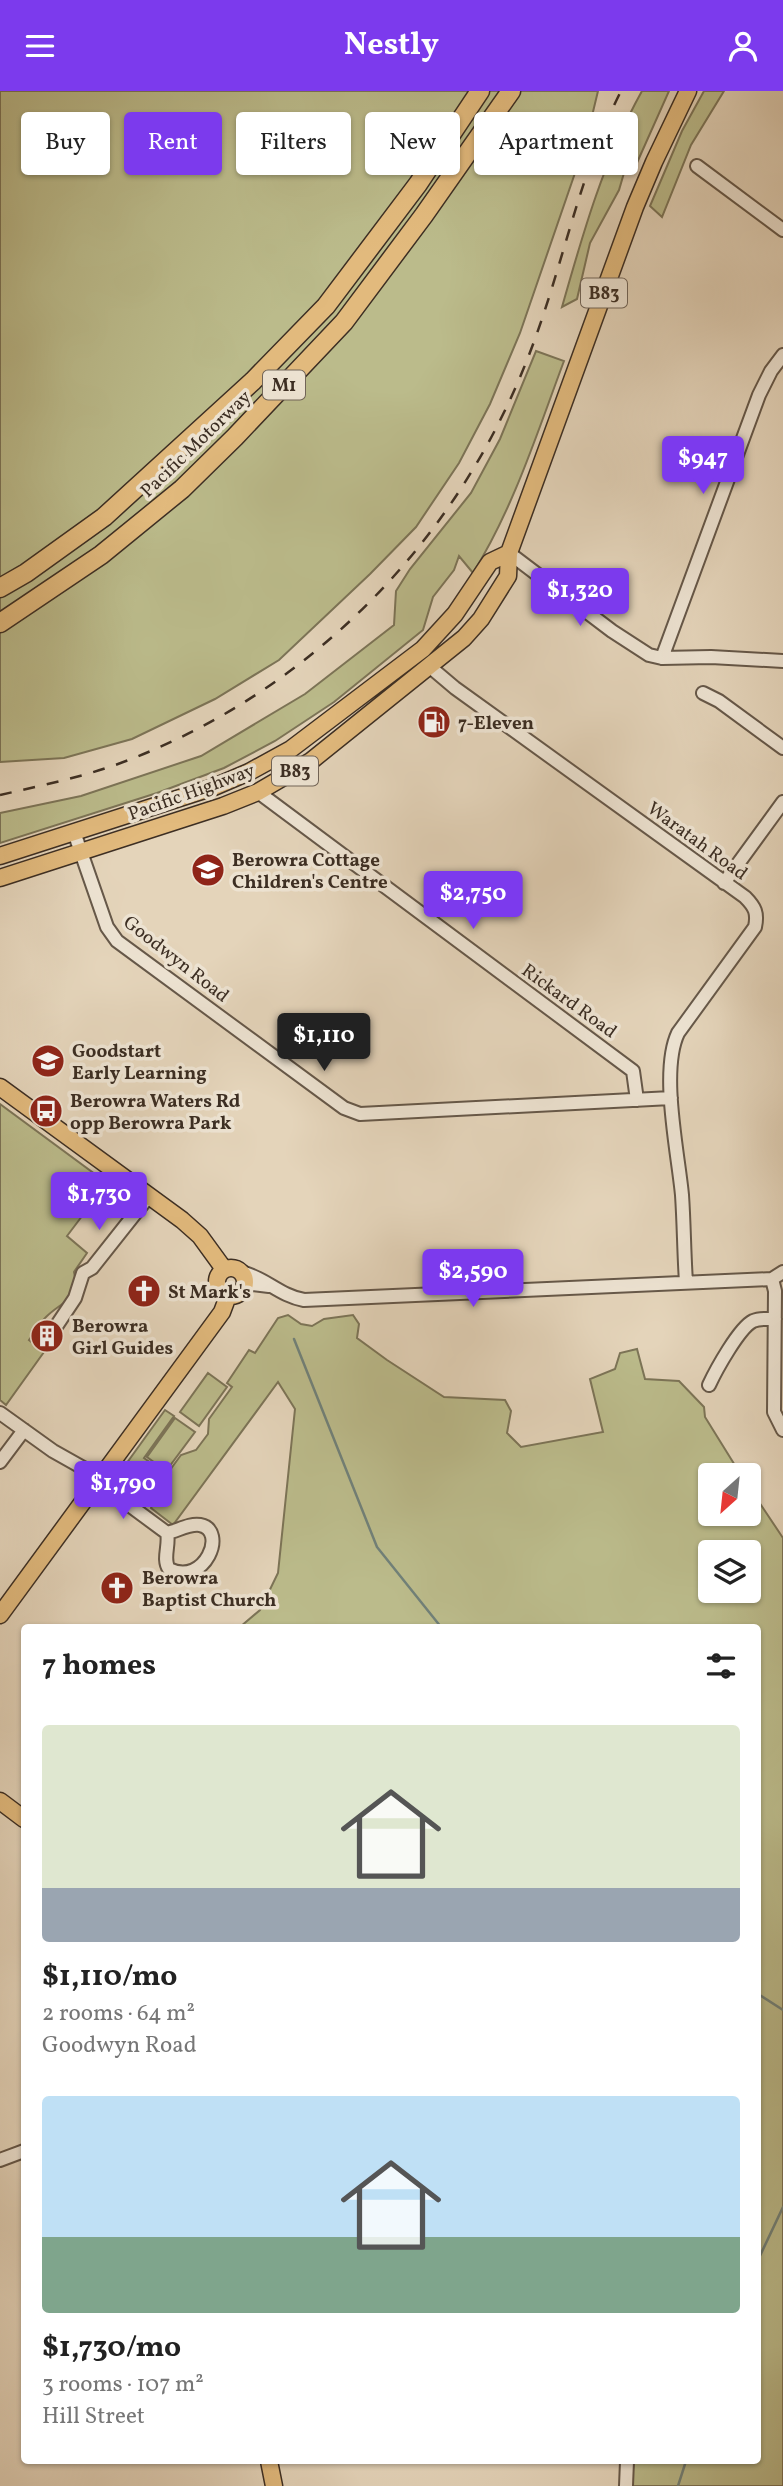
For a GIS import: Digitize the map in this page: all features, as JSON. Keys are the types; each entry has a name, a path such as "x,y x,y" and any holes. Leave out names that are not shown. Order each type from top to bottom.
{"highway":[{"name":"Pacific Motorway","path":"0,588 26,573 104,517 253,381 326,306 418,184 480,91"},
{"name":"Pacific Motorway","path":"0,623 102,555 182,489 235,437 344,321 512,91"}],"main road":[{"name":"Pacific Highway","path":"0,878 223,806 258,792 311,761 464,638 481,619 508,576 509,553 636,205 653,162 688,91"},
{"name":"Pacific Highway","path":"0,856 214,787 249,772 290,749 423,649 455,614 490,562 509,553"},
{"path":"0,1087 200,1236 224,1269"},
{"path":"235,1268 243,1280 238,1294 228,1296 221,1292 217,1284 218,1276 224,1269 235,1268"},
{"path":"0,1615 222,1312 228,1296"},
{"path":"2,1807 21,1817"},
{"path":"270,2464 274,2486"}],"street":[{"path":"697,166 783,230"},
{"path":"662,658 759,395 783,355"},
{"path":"509,553 642,652 662,658 783,661"},
{"name":"Waratah Road","path":"429,666 751,903 757,915 751,933 678,1033 672,1052 671,1098 681,1182 686,1282"},
{"path":"703,693 719,701 783,748"},
{"name":"Rickard Road","path":"258,792 634,1071 637,1100"},
{"path":"724,883 783,802"},
{"name":"Goodwyn Road","path":"74,832 107,927 117,941 344,1108 360,1114 671,1098"},
{"path":"57,1325 75,1298 83,1273 92,1268 149,1196"},
{"path":"243,1280 254,1275 292,1298 304,1300 686,1282 777,1275 774,1412 783,1430"},
{"path":"709,1385 719,1364 749,1324 761,1318 775,1319"},
{"path":"0,1413 99,1480 167,1533 169,1545 165,1560 169,1569 176,1573 192,1571 207,1560 212,1543 211,1533 205,1527 198,1524 167,1533"},
{"path":"0,1462 24,1430"},
{"path":"0,2160 21,2152"},
{"path":"626,2486 627,2464"}],"green space":[{"path":"0,91 598,91 593,112 474,112 474,175 574,175 520,333 490,404 459,463 416,527 279,660 215,699 132,739 64,758 0,762"},
{"path":"642,91 669,91 638,161 638,112 632,112"},
{"path":"704,91 724,91 691,145 662,217 650,206 682,131"},
{"path":"604,175 623,175 619,190 590,243 577,299 562,307"},
{"path":"536,351 564,361 524,469 501,522 473,573 459,556 454,570 433,597 423,630 334,702 275,741 224,768 157,793 0,843 0,813 81,796 201,756 305,694 394,625 396,591 410,569 471,493 500,439"},
{"path":"0,1104 107,1183 67,1236 87,1253 74,1272 76,1281 73,1294 46,1317 29,1340 44,1352 6,1405 0,1400"},
{"path":"288,1315 301,1324 312,1326 324,1319 353,1315 359,1324 357,1338 444,1397 505,1400 511,1411 507,1433 521,1447 603,1432 590,1379 615,1369 620,1353 637,1349 645,1379 679,1381 704,1407 705,1417 734,1463 698,1463 698,1526 761,1526 761,1505 783,1538 783,2486 631,2486 634,2464 761,2464 761,1624 244,1624 260,1610 278,1573 295,1409 278,1382 173,1525 151,1508 154,1503 125,1481 123,1484 117,1482 116,1478 165,1410 174,1416 144,1458 167,1474 181,1455 196,1450 208,1434 209,1419 232,1387 227,1383 249,1350 255,1353 278,1318"},
{"path":"208,1373 227,1387 199,1426 180,1412"},
{"path":"175,1418 195,1432 166,1471 147,1457"}],"waterway":[{"path":"294,1339 377,1547 439,1624"},
{"path":"761,1996 783,2010"},
{"path":"761,2254 783,2207"},
{"path":"678,2486 685,2464"}],"railway":[{"path":"0,795 74,778 118,764 187,734 251,698 311,655 366,606 415,551 459,492 496,428 527,360 593,157 621,91"}],"place":[{"name":"7-Eleven","path":"434,722"},
{"name":"Berowra Cottage Children's Centre","path":"208,870"},
{"name":"Goodstart Early Learning","path":"48,1061"},
{"name":"Berowra Waters Rd opp Berowra Park","path":"46,1111"},
{"name":"St Mark's","path":"144,1291"},
{"name":"Berowra Girl Guides","path":"47,1336"},
{"name":"Berowra Baptist Church","path":"117,1588"}]}
